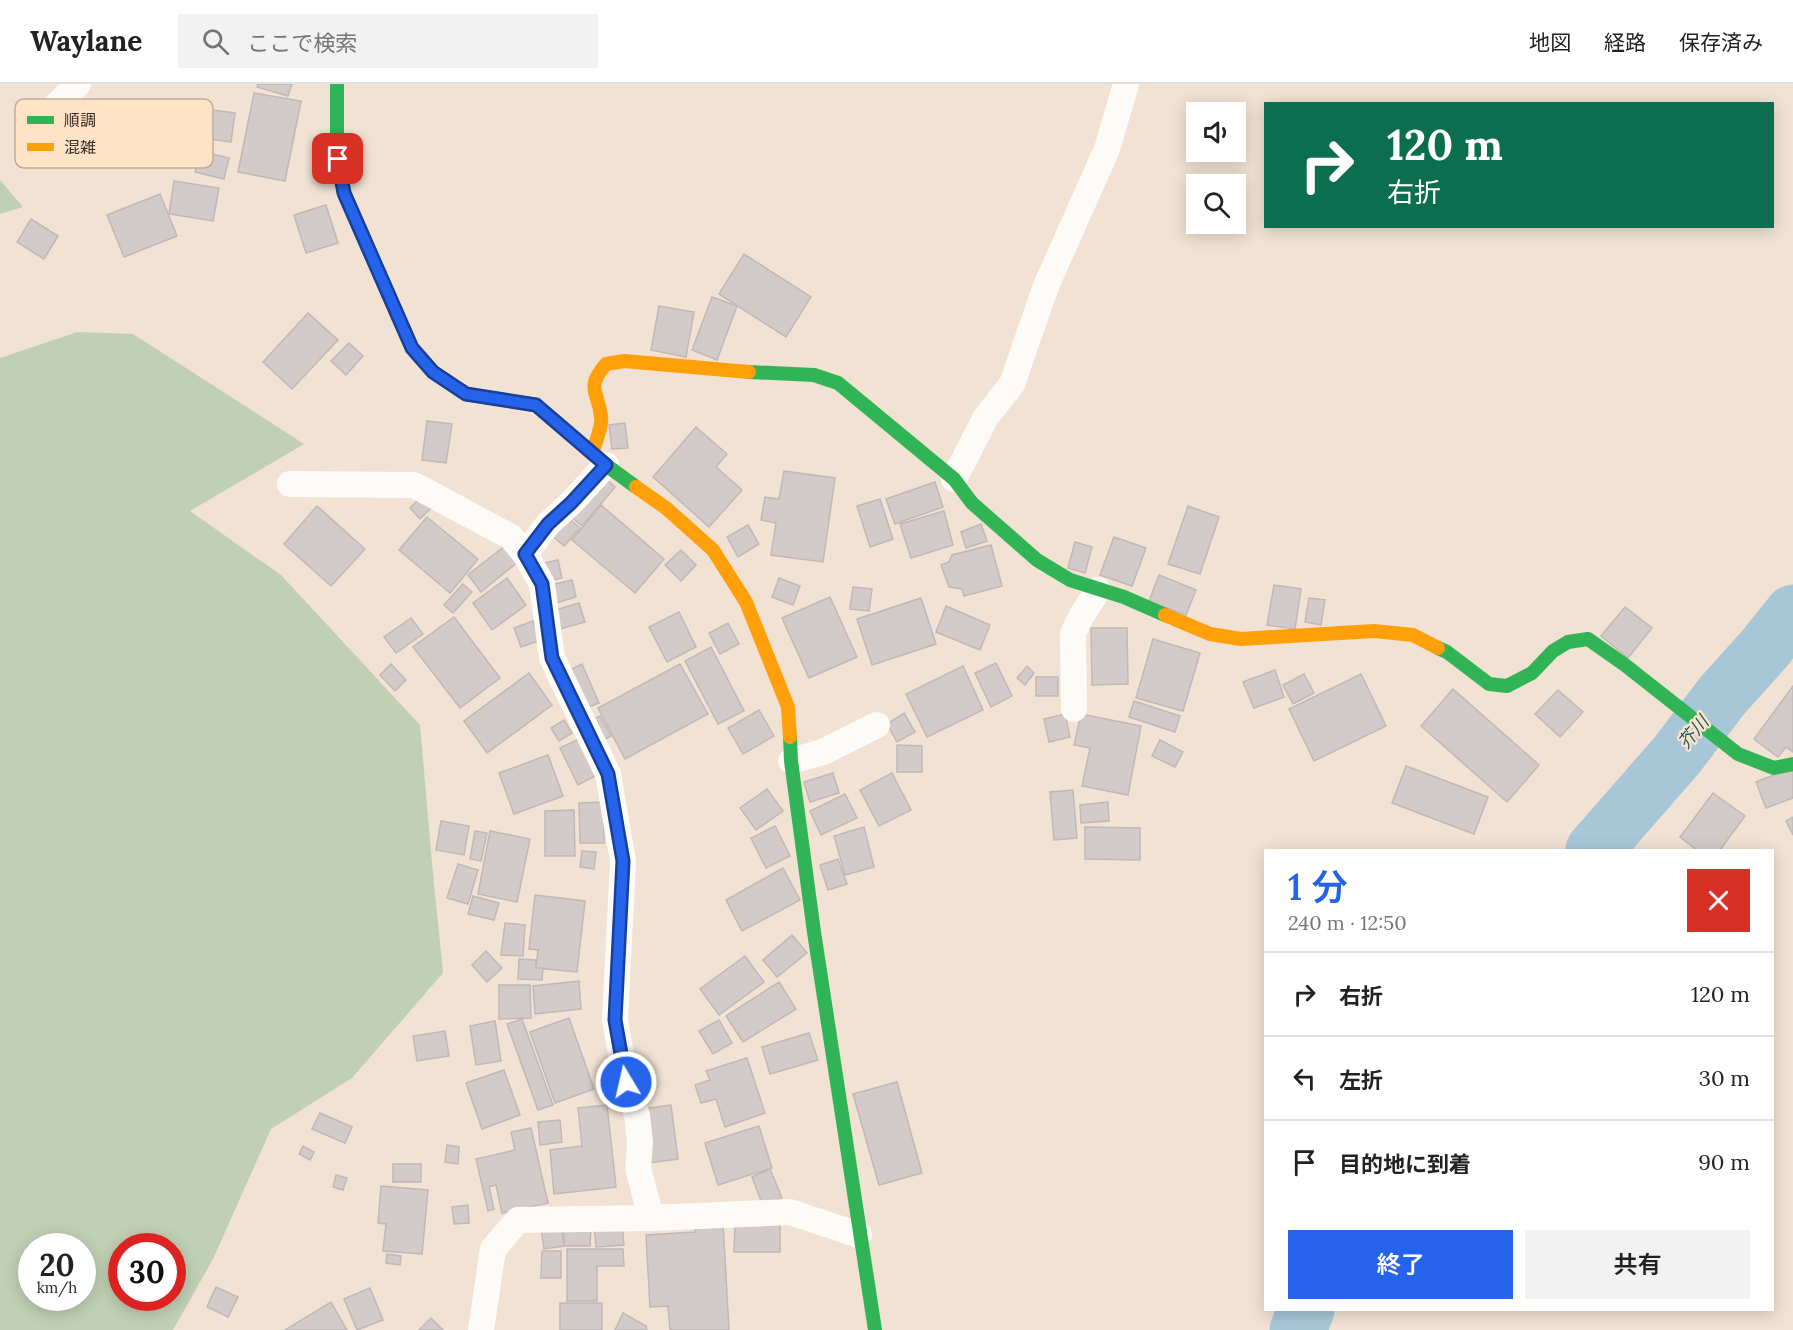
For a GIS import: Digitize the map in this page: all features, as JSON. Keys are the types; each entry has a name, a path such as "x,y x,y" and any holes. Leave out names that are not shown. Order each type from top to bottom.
{"street":[{"path":"63,99 78,84"},
{"path":"337,84 338,159 344,193 412,348 433,372 466,394 536,405 599,459 666,508 713,550 747,602 788,707 791,760 814,932 875,1330"},
{"path":"954,479 986,417 1012,384 1046,286 1107,149 1126,84"},
{"path":"525,554 548,524 571,503 599,459 602,418 594,392 595,377 606,364 624,360 733,371 814,375 838,383 954,479 972,503 1037,560 1070,580 1124,597 1210,634 1234,638 1374,631 1413,635 1447,652 1489,684 1508,686 1532,673 1553,651 1568,642 1588,639 1625,665 1738,754 1774,768 1793,764"},
{"path":"290,484 414,485 511,537 525,554 542,584 552,658 608,774 623,861 615,1020 626,1082 637,1115 640,1143 638,1167 651,1218"},
{"path":"1074,710 1073,633 1098,590"},
{"path":"791,760 823,752 878,725"},
{"path":"481,1330 493,1249 518,1220 651,1218 790,1212 860,1235"}],"green space":[{"path":"0,180 23,207 0,214"},
{"path":"77,332 133,334 304,444 190,511 281,575 420,725 443,973 352,1078 271,1129 213,1259 186,1307 186,1233 108,1233 108,1311 184,1311 173,1330 0,1330 0,358"}],"building":[{"path":"258,84 292,84 288,96 257,87"},
{"path":"254,93 301,101 285,181 238,172"},
{"path":"213,110 235,113 231,142 213,140"},
{"path":"213,154 229,158 224,179 195,172 196,168 213,168"},
{"path":"174,181 219,188 213,221 169,214"},
{"path":"160,194 177,236 124,257 107,215"},
{"path":"326,205 338,243 306,253 294,215"},
{"path":"31,219 58,236 44,259 17,242"},
{"path":"744,254 811,297 786,337 719,294"},
{"path":"712,297 737,306 717,360 692,350"},
{"path":"659,306 694,312 686,357 651,350"},
{"path":"308,313 338,340 292,389 263,362"},
{"path":"349,343 363,356 346,375 331,361"},
{"path":"427,421 452,424 446,463 422,460"},
{"path":"625,423 628,448 612,449 609,425"},
{"path":"696,427 727,454 716,467 742,490 709,527 653,477"},
{"path":"784,471 835,478 823,562 771,555 776,523 761,520 765,497 779,499"},
{"path":"603,476 615,487 582,526 569,515"},
{"path":"935,482 943,507 895,524 886,499"},
{"path":"421,497 431,508 420,519 410,508"},
{"path":"880,499 893,539 870,547 857,506"},
{"path":"601,505 664,559 635,593 572,540"},
{"path":"317,506 365,549 331,586 284,544"},
{"path":"1188,506 1219,517 1200,574 1168,564"},
{"path":"944,511 953,545 911,558 900,524"},
{"path":"565,515 580,528 564,546 549,533"},
{"path":"427,517 478,559 450,593 399,550"},
{"path":"981,524 987,541 966,548 961,532"},
{"path":"748,525 759,544 738,557 727,537"},
{"path":"1114,537 1146,548 1132,586 1100,575"},
{"path":"1075,542 1092,547 1085,573 1068,568"},
{"path":"506,545 519,561 481,592 468,575"},
{"path":"991,545 1002,586 964,596 962,589 949,587 941,565 949,562 952,555"},
{"path":"681,550 696,565 681,581 665,565"},
{"path":"558,560 562,578 547,581 544,563"},
{"path":"1159,575 1196,590 1186,615 1149,601"},
{"path":"507,578 526,605 492,630 473,603"},
{"path":"779,578 800,586 793,605 772,597"},
{"path":"572,580 576,597 556,603 551,585"},
{"path":"463,584 472,592 453,613 444,605"},
{"path":"1274,585 1301,589 1295,629 1267,625"},
{"path":"853,587 872,589 869,611 850,609"},
{"path":"830,597 857,657 809,678 782,618"},
{"path":"921,598 936,644 872,665 857,619"},
{"path":"1309,598 1325,600 1321,625 1305,622"},
{"path":"579,603 585,622 560,629 555,610"},
{"path":"946,606 990,625 980,650 936,632"},
{"path":"1625,607 1652,628 1628,658 1601,636"},
{"path":"679,612 696,647 667,662 649,627"},
{"path":"454,617 500,678 460,708 413,647"},
{"path":"411,618 423,634 396,653 384,637"},
{"path":"533,621 539,641 521,647 514,628"},
{"path":"728,623 739,644 720,654 709,633"},
{"path":"1091,628 1127,628 1128,684 1092,685"},
{"path":"1153,639 1200,653 1183,711 1136,698"},
{"path":"711,647 744,711 718,724 685,661"},
{"path":"996,663 1012,696 991,707 975,673"},
{"path":"391,664 406,680 395,691 380,675"},
{"path":"582,664 599,703 583,709 567,671"},
{"path":"680,664 708,714 625,759 598,708"},
{"path":"963,666 983,710 927,737 906,694"},
{"path":"1027,666 1034,673 1025,685 1017,678"},
{"path":"1275,670 1284,697 1254,708 1243,682"},
{"path":"529,673 552,705 487,753 464,721"},
{"path":"1304,674 1314,693 1293,704 1283,685"},
{"path":"1361,674 1386,726 1314,761 1289,709"},
{"path":"1036,677 1058,677 1058,696 1036,696"},
{"path":"1793,686 1793,752 1786,747 1778,757 1754,739"},
{"path":"1453,689 1539,765 1507,802 1421,726"},
{"path":"1558,690 1583,712 1560,737 1535,714"},
{"path":"1134,701 1180,716 1175,732 1129,717"},
{"path":"759,710 774,736 743,754 728,728"},
{"path":"904,713 915,732 897,742 887,724"},
{"path":"1065,714 1070,737 1049,742 1044,719"},
{"path":"1081,714 1141,726 1128,795 1082,786 1090,748 1074,745"},
{"path":"600,716 611,736 600,742 588,722"},
{"path":"564,720 572,733 559,741 551,728"},
{"path":"581,738 599,774 578,785 560,748"},
{"path":"1160,740 1183,752 1175,767 1152,756"},
{"path":"897,745 922,746 922,772 897,772"},
{"path":"548,755 563,796 514,814 499,773"},
{"path":"1406,766 1488,797 1474,834 1392,803"},
{"path":"1793,767 1793,798 1766,808 1756,782"},
{"path":"833,773 839,793 810,802 804,782"},
{"path":"892,773 911,810 879,826 860,790"},
{"path":"767,789 783,811 756,830 740,808"},
{"path":"1073,790 1077,838 1054,840 1050,792"},
{"path":"1713,793 1745,816 1721,849 1696,849 1680,837"},
{"path":"845,794 857,818 821,835 810,811"},
{"path":"603,802 604,843 580,843 579,803"},
{"path":"1108,802 1109,821 1081,823 1080,805"},
{"path":"574,810 575,856 545,856 545,811"},
{"path":"1793,817 1793,835 1786,821"},
{"path":"441,821 469,826 464,855 436,850"},
{"path":"775,826 790,856 766,868 751,838"},
{"path":"864,827 874,867 845,875 834,836"},
{"path":"1085,827 1140,828 1140,860 1085,859"},
{"path":"475,831 487,833 481,861 470,859"},
{"path":"490,831 530,839 517,902 478,894"},
{"path":"582,851 596,852 594,869 580,867"},
{"path":"838,859 847,884 828,890 820,865"},
{"path":"458,864 478,870 468,904 447,898"},
{"path":"783,868 800,900 742,931 726,900"},
{"path":"535,895 585,901 577,972 536,968 538,950 529,949"},
{"path":"473,896 499,903 494,920 468,914"},
{"path":"505,923 525,925 523,956 501,955"},
{"path":"792,935 807,953 777,977 763,960"},
{"path":"486,951 502,968 487,982 472,965"},
{"path":"745,956 764,982 719,1015 700,989"},
{"path":"519,959 536,960 536,968 543,968 542,980 518,979"},
{"path":"579,981 581,1009 535,1014 533,986"},
{"path":"779,982 796,1009 743,1042 726,1016"},
{"path":"499,985 530,985 531,1018 499,1019"},
{"path":"569,1018 594,1089 555,1103 530,1032"},
{"path":"522,1019 553,1105 538,1110 507,1024"},
{"path":"719,1020 732,1043 713,1054 699,1031"},
{"path":"495,1021 501,1061 476,1065 470,1026"},
{"path":"445,1031 449,1056 417,1061 413,1036"},
{"path":"809,1033 818,1060 770,1074 762,1047"},
{"path":"747,1058 765,1113 725,1127 716,1099 701,1103 695,1085 710,1080 706,1071"},
{"path":"504,1070 520,1115 482,1129 466,1083"},
{"path":"897,1082 922,1173 879,1185 853,1094"},
{"path":"607,1105 616,1187 554,1194 550,1150 582,1146 578,1108"},
{"path":"671,1105 678,1159 649,1163 642,1109"},
{"path":"320,1113 352,1127 345,1143 312,1129"},
{"path":"560,1120 562,1142 540,1145 538,1122"},
{"path":"759,1126 772,1168 718,1185 705,1143"},
{"path":"531,1128 548,1203 502,1213 496,1185 489,1187 494,1209 488,1211 476,1159 515,1150 511,1132"},
{"path":"447,1145 459,1147 458,1164 445,1162"},
{"path":"303,1146 314,1152 310,1160 299,1154"},
{"path":"393,1164 421,1164 421,1182 393,1182"},
{"path":"770,1169 782,1198 763,1206 752,1177"},
{"path":"336,1175 347,1178 343,1190 333,1187"},
{"path":"381,1186 428,1190 422,1254 383,1251 386,1224 378,1223"},
{"path":"468,1205 469,1223 454,1224 452,1207"},
{"path":"735,1221 780,1221 780,1252 734,1252"},
{"path":"622,1223 624,1245 596,1247 594,1225"},
{"path":"723,1223 729,1330 670,1330 668,1306 650,1307 646,1235 695,1232 694,1224"},
{"path":"561,1225 564,1246 544,1249 541,1228"},
{"path":"564,1226 591,1226 590,1246 564,1246"},
{"path":"567,1249 623,1249 624,1266 597,1266 597,1301 567,1301"},
{"path":"542,1251 561,1251 561,1278 541,1278"},
{"path":"387,1254 401,1256 400,1265 386,1263"},
{"path":"216,1287 238,1297 228,1317 207,1307"},
{"path":"370,1288 383,1320 357,1330 344,1299"},
{"path":"331,1302 347,1330 285,1330"},
{"path":"560,1303 602,1303 602,1330 560,1330"},
{"path":"623,1313 646,1326 647,1330 615,1330"},
{"path":"431,1318 443,1330 419,1330"}],"waterway":[{"name":"芥川","path":"1595,849 1677,755 1722,696 1793,613"},
{"name":"芥川","path":"1298,1330 1306,1311"}],"traffic: fast":[{"path":"337,84 337,159 344,193 412,348 433,372 466,394 536,405 606,465 636,487"},
{"path":"749,372 814,375 838,383 954,479 972,503 1037,560 1070,580 1124,597 1165,615"},
{"path":"1438,648 1447,652 1489,684 1507,686 1532,673 1553,651 1568,642 1588,639 1625,665 1738,754 1774,768 1793,764"},
{"path":"790,737 791,761 814,932 875,1330"}],"traffic: slow":[{"path":"592,453 601,420 594,385 606,364 624,361 749,372"},
{"path":"636,487 666,508 713,550 746,602 788,707 790,737"},
{"path":"1165,615 1210,634 1241,639 1374,631 1413,635 1438,648"}],"route":[{"path":"338,159 344,193 412,348 433,372 466,394 536,405 606,465 548,524 525,554 542,584 552,658 608,774 623,861 615,1020 626,1082"}]}
